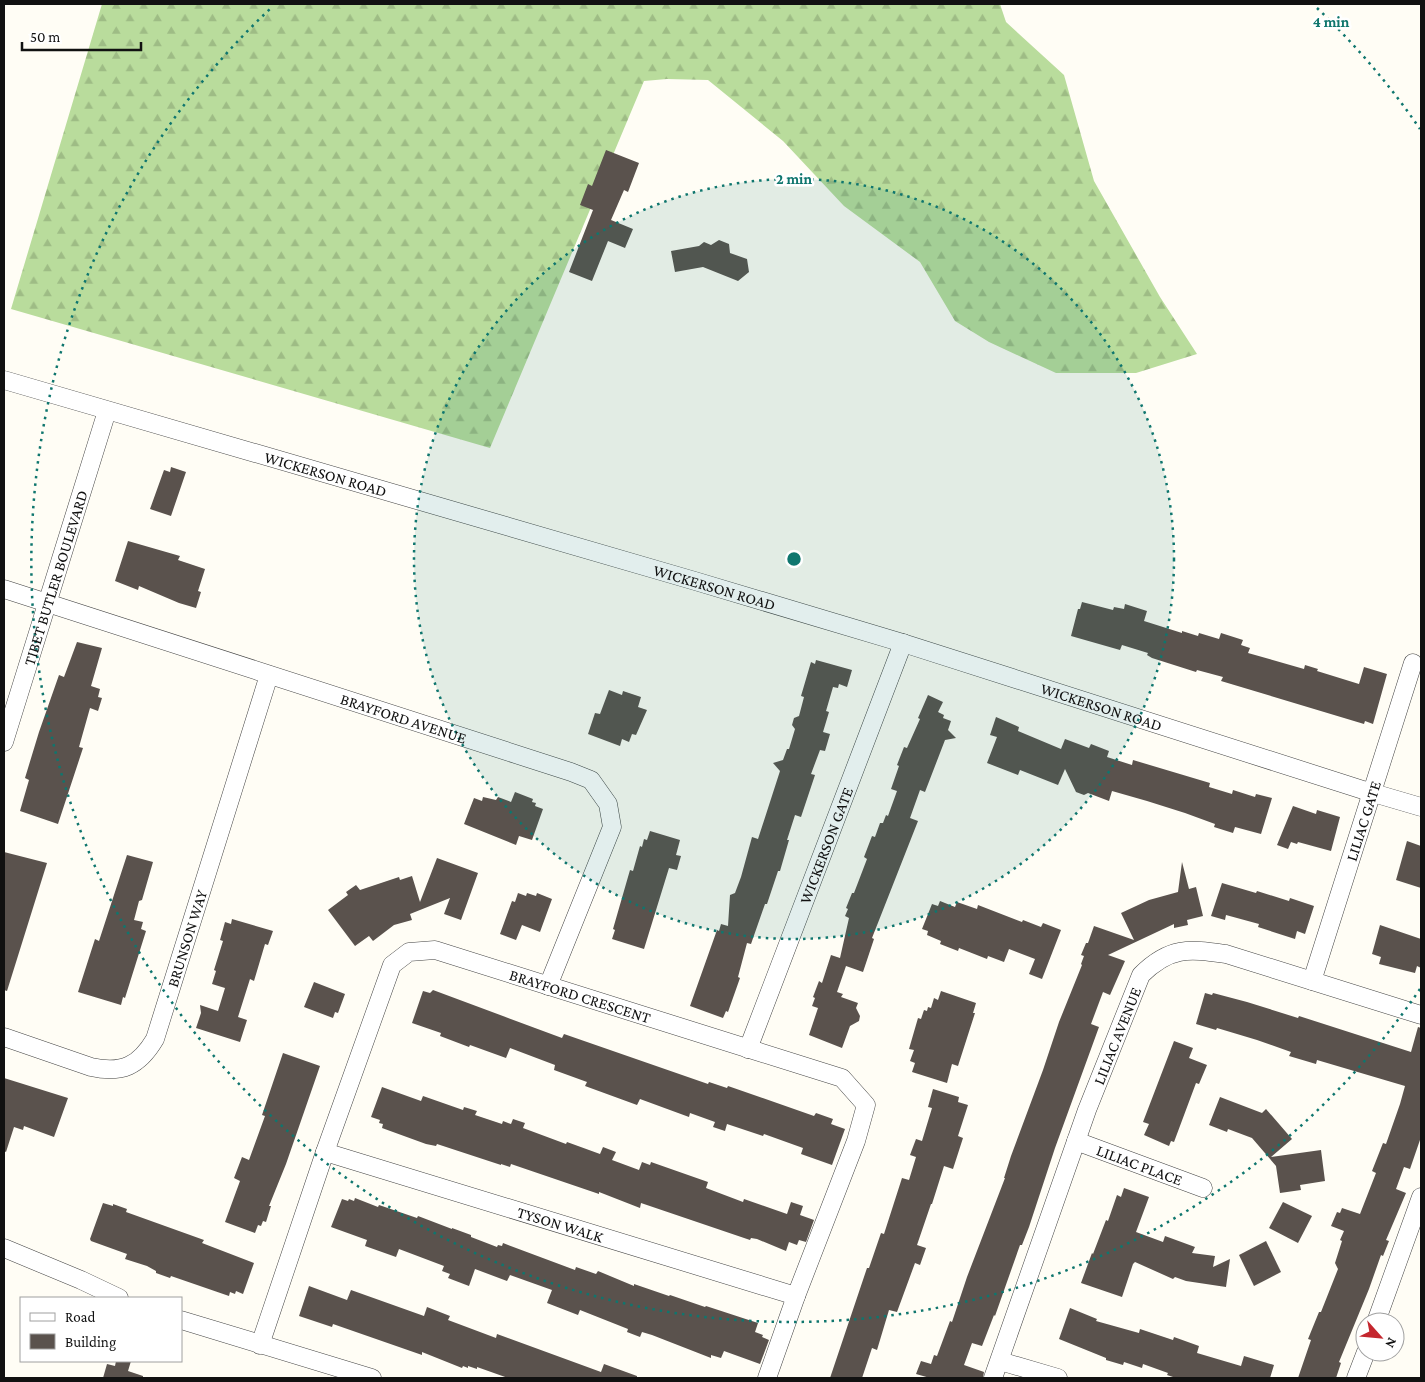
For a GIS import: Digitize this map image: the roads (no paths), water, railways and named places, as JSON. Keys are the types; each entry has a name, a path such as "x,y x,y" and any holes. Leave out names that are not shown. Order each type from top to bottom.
{"street":[{"name":"WICKERSON ROAD","path":"4,380 903,643 1371,793 1421,807"},
{"name":"TIBET BUTLER BOULEVARD","path":"4,742 107,411"},
{"name":"BRAYFORD AVENUE","path":"4,589 591,780 608,804 612,827 548,986"},
{"name":"WICKERSON GATE","path":"748,1049 903,643"},
{"name":"LILIAC GATE","path":"1312,981 1413,663"},
{"name":"BRUNSON WAY","path":"4,1037 106,1070 122,1069 136,1063 147,1052 155,1039 269,675"},
{"name":"BRAYFORD CRESCENT","path":"260,1345 392,966 409,952 435,950 842,1078 866,1105 856,1141 766,1378"},
{"name":"LILIAC AVENUE","path":"993,1378 1087,1110 1141,975 1154,962 1173,953 1195,950 1226,954 1421,1015"},
{"name":"LILIAC PLACE","path":"1076,1141 1203,1188"},
{"name":"TYSON WALK","path":"326,1152 796,1296"},
{"path":"1380,1312 1421,1197"},
{"path":"4,1248 117,1297"},
{"path":"182,1320 372,1378"},
{"path":"1000,1361 1058,1378"},
{"path":"1356,1378 1362,1362"}]}
